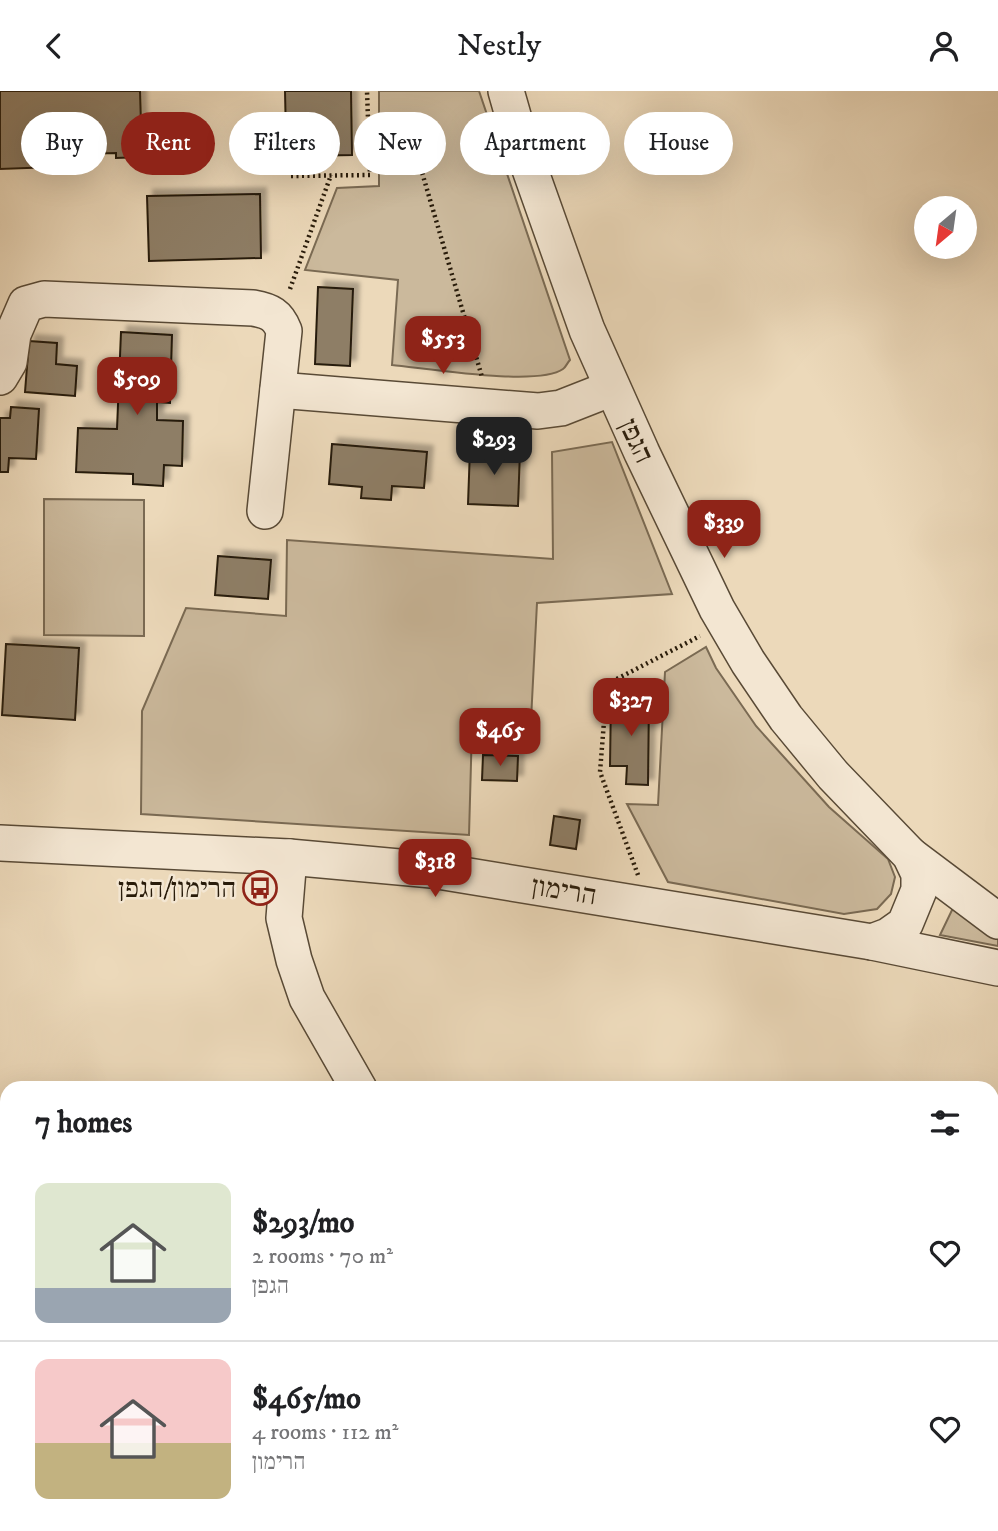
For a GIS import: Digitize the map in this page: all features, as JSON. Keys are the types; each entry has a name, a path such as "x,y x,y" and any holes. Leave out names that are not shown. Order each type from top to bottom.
{"street":[{"name":"הגפן","path":"506,91 522,147 587,330 671,516 726,623 786,718 832,775 910,855 998,921"},
{"path":"0,376 9,362 13,334 26,304 44,299 268,310 279,319 284,331 265,511"},
{"path":"278,390 538,411 561,408 612,388"},
{"name":"הרימון","path":"0,843 289,857 432,870 872,942 998,968"},
{"name":"הגפן","path":"872,942 888,936 905,924 913,908 919,890 919,874 910,855"},
{"path":"289,857 285,918 294,960 307,998 354,1081"}],"path":[{"path":"367,91 368,112"},
{"path":"279,319 331,175 292,176"},
{"path":"423,175 491,408"},
{"path":"649,905 600,772 607,684 726,623"}],"shaded area":[{"path":"379,91 479,91 486,112 460,112 460,175 507,175 570,360 563,369 550,374 507,376 392,365 398,280 305,270 337,188 379,186 379,175 446,175 446,112 379,112"},
{"path":"612,442 672,594 537,603 531,720 472,727 469,835 141,814 142,711 186,608 286,616 287,540 553,559 552,452"},
{"path":"44,499 144,500 144,636 44,635"},
{"path":"706,647 716,668 756,726 829,807 888,859 895,877 891,894 877,909 844,914 668,882 627,804 658,805 665,672"},
{"path":"953,908 998,938 998,946 940,935"}],"building":[{"path":"0,91 140,91 141,112 121,112 121,158 116,158 116,153 107,153 107,112 21,112 21,168 0,169"},
{"path":"285,91 351,91 352,155 340,155 340,112 285,112"},
{"path":"260,194 261,258 149,261 147,196"},
{"path":"318,287 353,289 350,366 315,364"},
{"path":"121,332 172,335 170,403 157,402 157,420 183,421 182,466 164,465 163,486 133,484 133,474 76,472 78,428 117,429"},
{"path":"29,341 57,343 56,364 77,366 75,396 25,392"},
{"path":"11,407 39,409 36,459 9,458 8,472 0,472 0,418 10,418"},
{"path":"332,444 427,452 424,488 392,486 391,500 361,498 362,487 329,484"},
{"path":"470,449 520,451 518,506 468,504"},
{"path":"218,556 271,560 268,599 215,595"},
{"path":"6,644 79,648 75,720 2,715"},
{"path":"611,697 649,698 648,785 626,784 627,766 610,766"},
{"path":"483,755 518,756 517,781 482,780"},
{"path":"554,816 580,820 576,849 550,845"}],"place":[{"name":"הרימון/הגפן","path":"260,888"}]}
